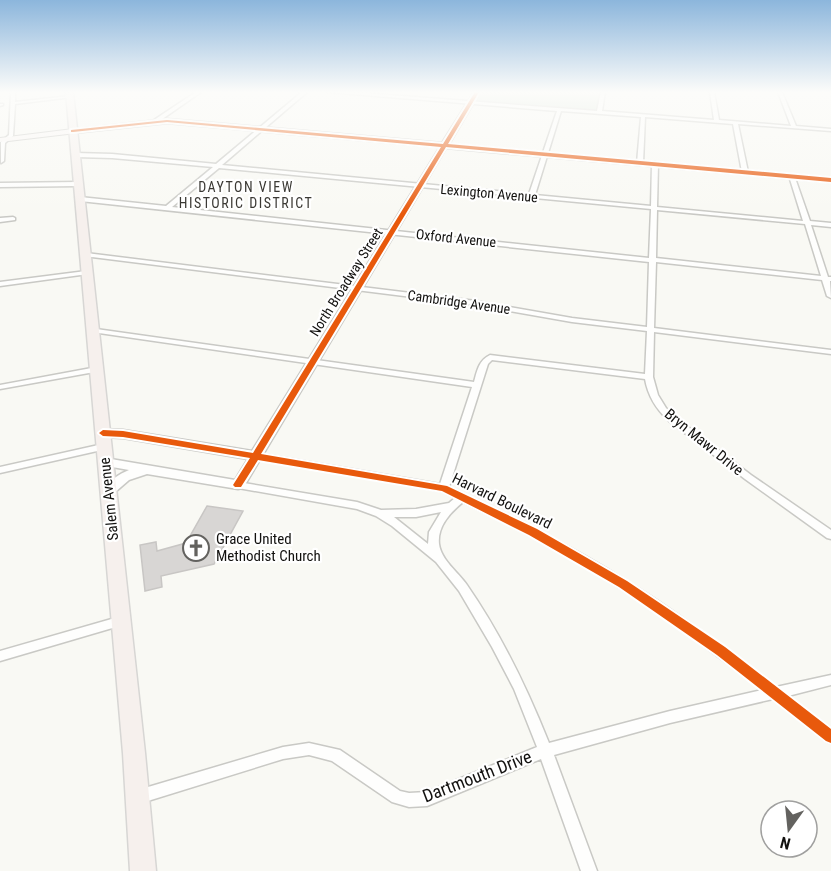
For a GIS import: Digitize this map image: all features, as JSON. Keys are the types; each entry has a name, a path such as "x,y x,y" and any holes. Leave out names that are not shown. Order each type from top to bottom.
{"main road":[{"path":"4,139 59,133"},
{"name":"Salem Avenue","path":"73,133 122,621 143,871"}],"street":[{"path":"169,207 257,133"},
{"path":"291,133 831,180"},
{"name":"North Broadway Street","path":"238,485 453,133"},
{"path":"531,197 552,133"},
{"path":"640,163 642,133"},
{"path":"737,133 745,172"},
{"path":"2,161 4,139"},
{"name":"Lexington Avenue","path":"76,155 217,166 831,225"},
{"name":"Bryn Mawr Drive","path":"655,164 649,377 653,396 667,415 748,477 831,535"},
{"path":"792,176 828,278 831,296"},
{"path":"0,184 78,184"},
{"name":"Oxford Avenue","path":"80,199 828,278"},
{"path":"0,220 13,219"},
{"name":"Cambridge Avenue","path":"86,255 476,303 566,319 831,352"},
{"path":"0,284 86,273"},
{"path":"92,330 313,362 478,380"},
{"path":"444,488 478,380 485,361 490,357 649,377"},
{"path":"0,387 97,369"},
{"name":"Harvard Boulevard","path":"0,470 104,447 136,436 444,488 542,537 623,584 721,651 831,737"},
{"name":"Harvard Boulevard","path":"104,447 146,469 357,506 380,513 416,513 451,506"},
{"path":"109,490 124,477 146,469"},
{"path":"462,497 451,506 437,529 434,545 441,560 490,631 517,684 589,871"},
{"name":"Harvard Boulevard","path":"380,513 441,560"},
{"path":"0,656 122,621"},
{"name":"Dartmouth Drive","path":"136,797 284,753 309,749 335,755 398,798 426,799 544,751 670,717 831,680"}],"building":[{"name":"Grace United Methodist Church","path":"207,506 243,511 214,564 161,576 162,587 145,591 140,545 156,542 157,551 186,543"}],"cycle path":[{"path":"298,133 831,180"},
{"path":"238,485 452,133"},
{"path":"103,433 123,434 444,488 533,532 623,584 721,651 831,737"}],"place":[{"name":"Grace United Methodist Church","path":"196,548"}],"district":[{"name":"DAYTON VIEW HISTORIC DISTRICT","path":"246,196"}]}
